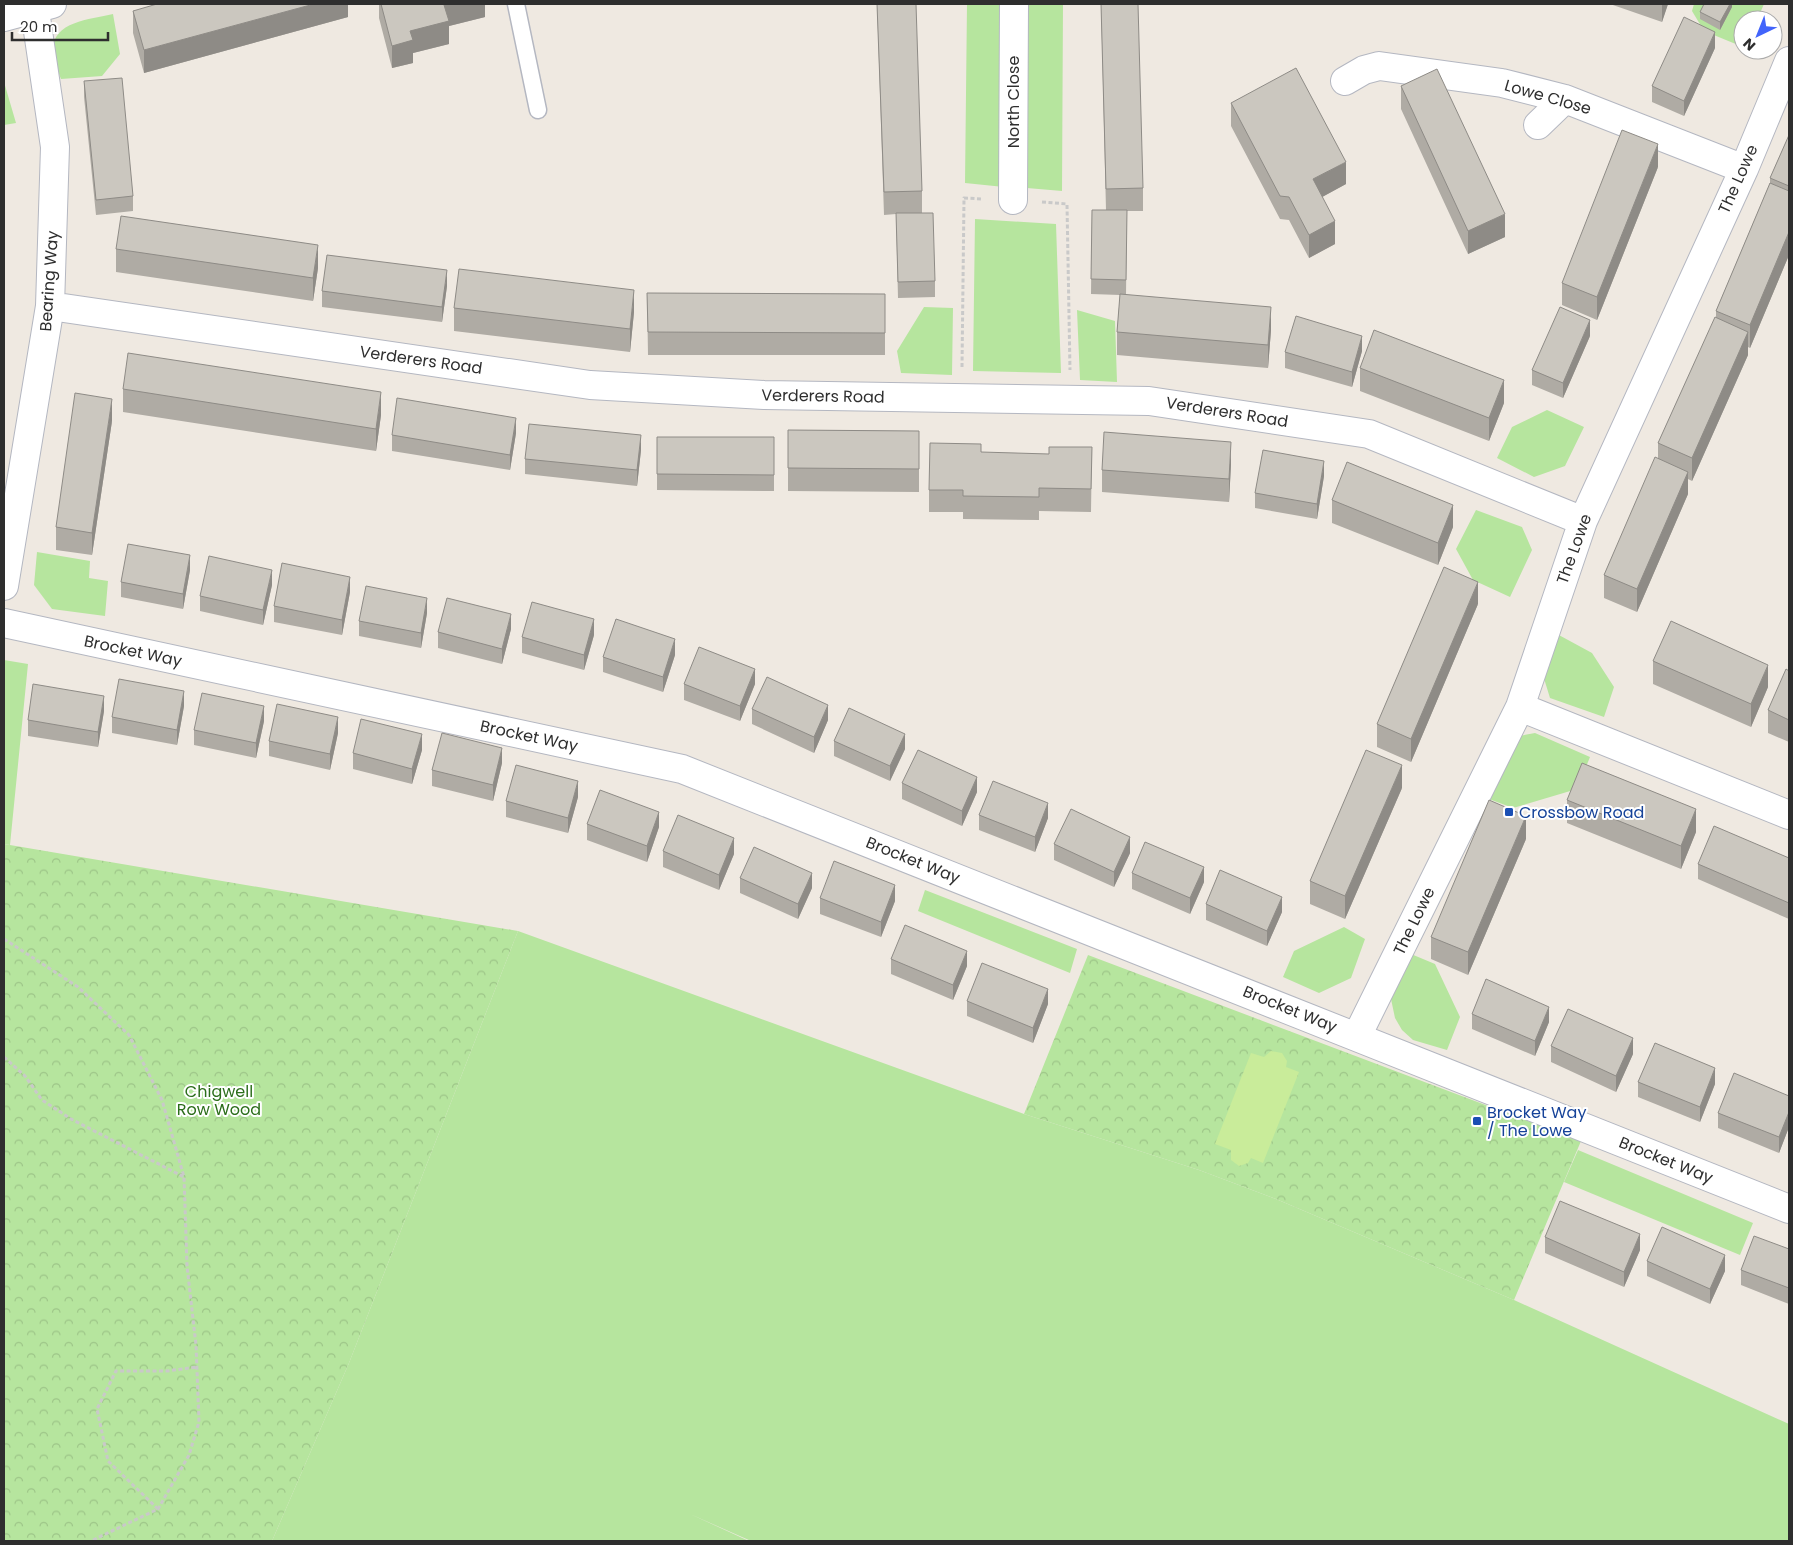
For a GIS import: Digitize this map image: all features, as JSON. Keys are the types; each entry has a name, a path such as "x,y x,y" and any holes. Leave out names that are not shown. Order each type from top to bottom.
{"street":[{"name":"North Close","path":"1013,200 1014,4"},
{"path":"4,17 40,5"},
{"name":"Bearing Way","path":"4,586 50,306 55,147 40,5"},
{"name":"The Lowe","path":"1357,1036 1520,707 1583,521 1744,169 1789,61"},
{"name":"Lowe Close","path":"1346,81 1364,70 1379,66 1502,83 1565,99 1744,169"},
{"path":"1538,124 1565,99"},
{"name":"Verderers Road","path":"50,306 590,385 764,395 1150,400 1369,434 1583,521"},
{"name":"Brocket Way","path":"4,623 682,769 1789,1209"},
{"path":"1520,707 1789,815"}],"lane":[{"path":"516,4 538,110"}],"path":[{"path":"961,398 964,198 1066,204 1071,400"},
{"path":"4,939 78,987 128,1035 162,1100 184,1177 187,1266 196,1345 199,1422 188,1455 158,1509 91,1541"},
{"path":"4,1056 25,1076 42,1100 64,1114 184,1177"},
{"path":"158,1509 108,1461 98,1409 116,1371 167,1372 197,1367"}],"green space":[{"path":"967,4 1000,4 1004,187 965,183"},
{"path":"1027,4 1063,4 1062,191 1027,188"},
{"path":"1694,4 1764,4 1761,10 1733,10 1733,43 1704,31 1692,11"},
{"path":"113,14 120,54 102,76 61,79 55,65 53,47 56,38 62,30 81,21"},
{"path":"4,82 16,123 4,125"},
{"path":"975,219 1056,224 1061,373 973,371"},
{"path":"924,307 953,308 952,375 901,373 897,351"},
{"path":"1077,310 1115,321 1117,382 1080,380"},
{"path":"1547,410 1584,427 1565,466 1534,477 1497,458 1512,427"},
{"path":"1476,510 1522,527 1532,550 1510,597 1473,580 1456,549"},
{"path":"37,552 90,561 89,578 108,581 105,616 52,609 34,585"},
{"path":"1557,634 1592,653 1614,687 1604,717 1550,698 1542,672"},
{"path":"4,660 28,664 10,845 4,844"},
{"path":"1535,733 1590,757 1577,789 1513,808 1489,799 1514,737"},
{"name":"Chigwell Row Wood","path":"4,844 518,931 349,1363 272,1541 4,1541"},
{"path":"925,890 1077,949 1070,973 918,911"},
{"path":"1344,927 1365,939 1351,978 1319,993 1283,977 1294,951"},
{"path":"518,931 1024,1114 1199,1170 1276,1199 1514,1300 1789,1424 1789,1541 751,1541 690,1514 749,1541 272,1541 349,1363"},
{"path":"1411,954 1435,964 1460,1017 1447,1050 1413,1040 1402,1030 1395,1018 1391,999"},
{"path":"1088,955 1581,1141 1514,1300 1276,1199 1199,1170 1024,1114"},
{"path":"1271,1051 1282,1053 1287,1061 1286,1067 1299,1072 1263,1163 1251,1158 1248,1163 1239,1166 1231,1160 1231,1150 1215,1144 1251,1053 1264,1057"},
{"path":"1578,1150 1753,1223 1740,1255 1564,1182"}],"building":[{"path":"157,4 314,4 144,50 133,11"},
{"path":"381,4 448,4 444,5 449,21 410,31 413,40 392,46"},
{"path":"877,4 916,4 922,191 884,192"},
{"path":"1101,4 1138,4 1143,188 1106,189"},
{"path":"1704,4 1730,4 1720,22 1700,12"},
{"path":"1684,17 1715,32 1684,101 1652,86"},
{"path":"1296,68 1346,162 1313,179 1335,221 1309,235 1289,197 1280,196 1231,103"},
{"path":"1437,69 1505,214 1468,231 1401,86"},
{"path":"122,78 133,196 96,200 84,81"},
{"path":"1622,130 1658,144 1597,297 1562,283"},
{"path":"1789,135 1789,186 1770,178"},
{"path":"1770,183 1789,191 1789,232 1750,325 1716,311"},
{"path":"1092,210 1127,210 1126,280 1091,279"},
{"path":"896,213 933,213 935,281 898,282"},
{"path":"121,216 318,245 313,278 116,249"},
{"path":"327,255 447,270 442,307 322,291"},
{"path":"459,269 634,290 630,329 454,308"},
{"path":"647,293 885,294 885,333 648,332"},
{"path":"1120,294 1271,307 1268,345 1117,332"},
{"path":"1560,307 1590,320 1563,383 1532,370"},
{"path":"1296,316 1362,336 1352,372 1285,352"},
{"path":"1715,317 1748,332 1692,458 1658,443"},
{"path":"1374,330 1504,380 1489,418 1360,368"},
{"path":"128,353 381,392 376,429 123,389"},
{"path":"75,393 112,399 92,533 56,527"},
{"path":"397,398 516,418 510,455 392,435"},
{"path":"529,424 641,435 637,470 525,459"},
{"path":"788,430 919,431 919,469 788,468"},
{"path":"1104,432 1231,442 1229,479 1102,470"},
{"path":"657,437 774,437 774,475 657,474"},
{"path":"930,443 981,444 981,452 1049,454 1049,447 1092,447 1091,489 1039,488 1039,497 963,496 963,490 929,490"},
{"path":"1263,450 1324,461 1317,504 1255,493"},
{"path":"1655,457 1688,472 1637,589 1604,575"},
{"path":"1347,462 1453,505 1438,543 1332,500"},
{"path":"128,544 190,555 183,594 121,582"},
{"path":"209,556 272,570 263,610 200,596"},
{"path":"282,563 350,577 342,620 274,606"},
{"path":"1444,567 1478,582 1411,739 1377,724"},
{"path":"366,586 427,598 421,633 359,621"},
{"path":"447,598 511,614 502,649 438,632"},
{"path":"532,602 594,619 584,655 522,637"},
{"path":"616,619 675,639 663,677 603,657"},
{"path":"1671,621 1768,665 1751,704 1653,661"},
{"path":"699,647 755,669 740,706 684,684"},
{"path":"1786,669 1789,671 1789,720 1768,710"},
{"path":"767,677 828,705 814,737 752,709"},
{"path":"119,679 184,691 177,730 112,717"},
{"path":"33,684 104,696 98,732 28,720"},
{"path":"202,693 264,706 256,743 194,730"},
{"path":"277,704 338,717 330,754 269,741"},
{"path":"849,708 905,734 890,766 834,741"},
{"path":"361,719 422,734 412,769 353,753"},
{"path":"442,733 502,748 493,785 432,770"},
{"path":"918,750 977,777 962,811 902,783"},
{"path":"1366,750 1402,765 1345,896 1310,881"},
{"path":"1582,763 1696,809 1681,846 1567,800"},
{"path":"516,765 578,781 568,818 506,801"},
{"path":"993,781 1048,803 1035,837 979,815"},
{"path":"600,790 659,812 647,846 587,824"},
{"path":"1489,800 1526,816 1468,952 1431,937"},
{"path":"1071,809 1130,837 1114,872 1054,844"},
{"path":"678,815 734,838 719,875 663,851"},
{"path":"1714,826 1789,858 1789,903 1698,864"},
{"path":"1145,842 1204,867 1190,898 1132,873"},
{"path":"754,847 812,873 798,904 740,878"},
{"path":"834,861 895,885 881,922 820,898"},
{"path":"1220,870 1282,897 1267,931 1206,904"},
{"path":"905,925 967,951 953,985 891,959"},
{"path":"982,963 1048,989 1033,1028 967,1001"},
{"path":"1486,979 1549,1007 1535,1041 1472,1014"},
{"path":"1568,1009 1633,1038 1616,1076 1551,1046"},
{"path":"1655,1043 1715,1068 1700,1107 1638,1082"},
{"path":"1734,1073 1789,1096 1789,1112 1779,1137 1718,1113"},
{"path":"1560,1201 1640,1234 1624,1272 1545,1237"},
{"path":"1662,1227 1725,1255 1710,1289 1647,1261"},
{"path":"1754,1236 1789,1249 1789,1288 1741,1270"}],"place":[{"name":"Crossbow Road","path":"1509,812"},
{"name":"Brocket Way / The Lowe","path":"1477,1121"}]}
